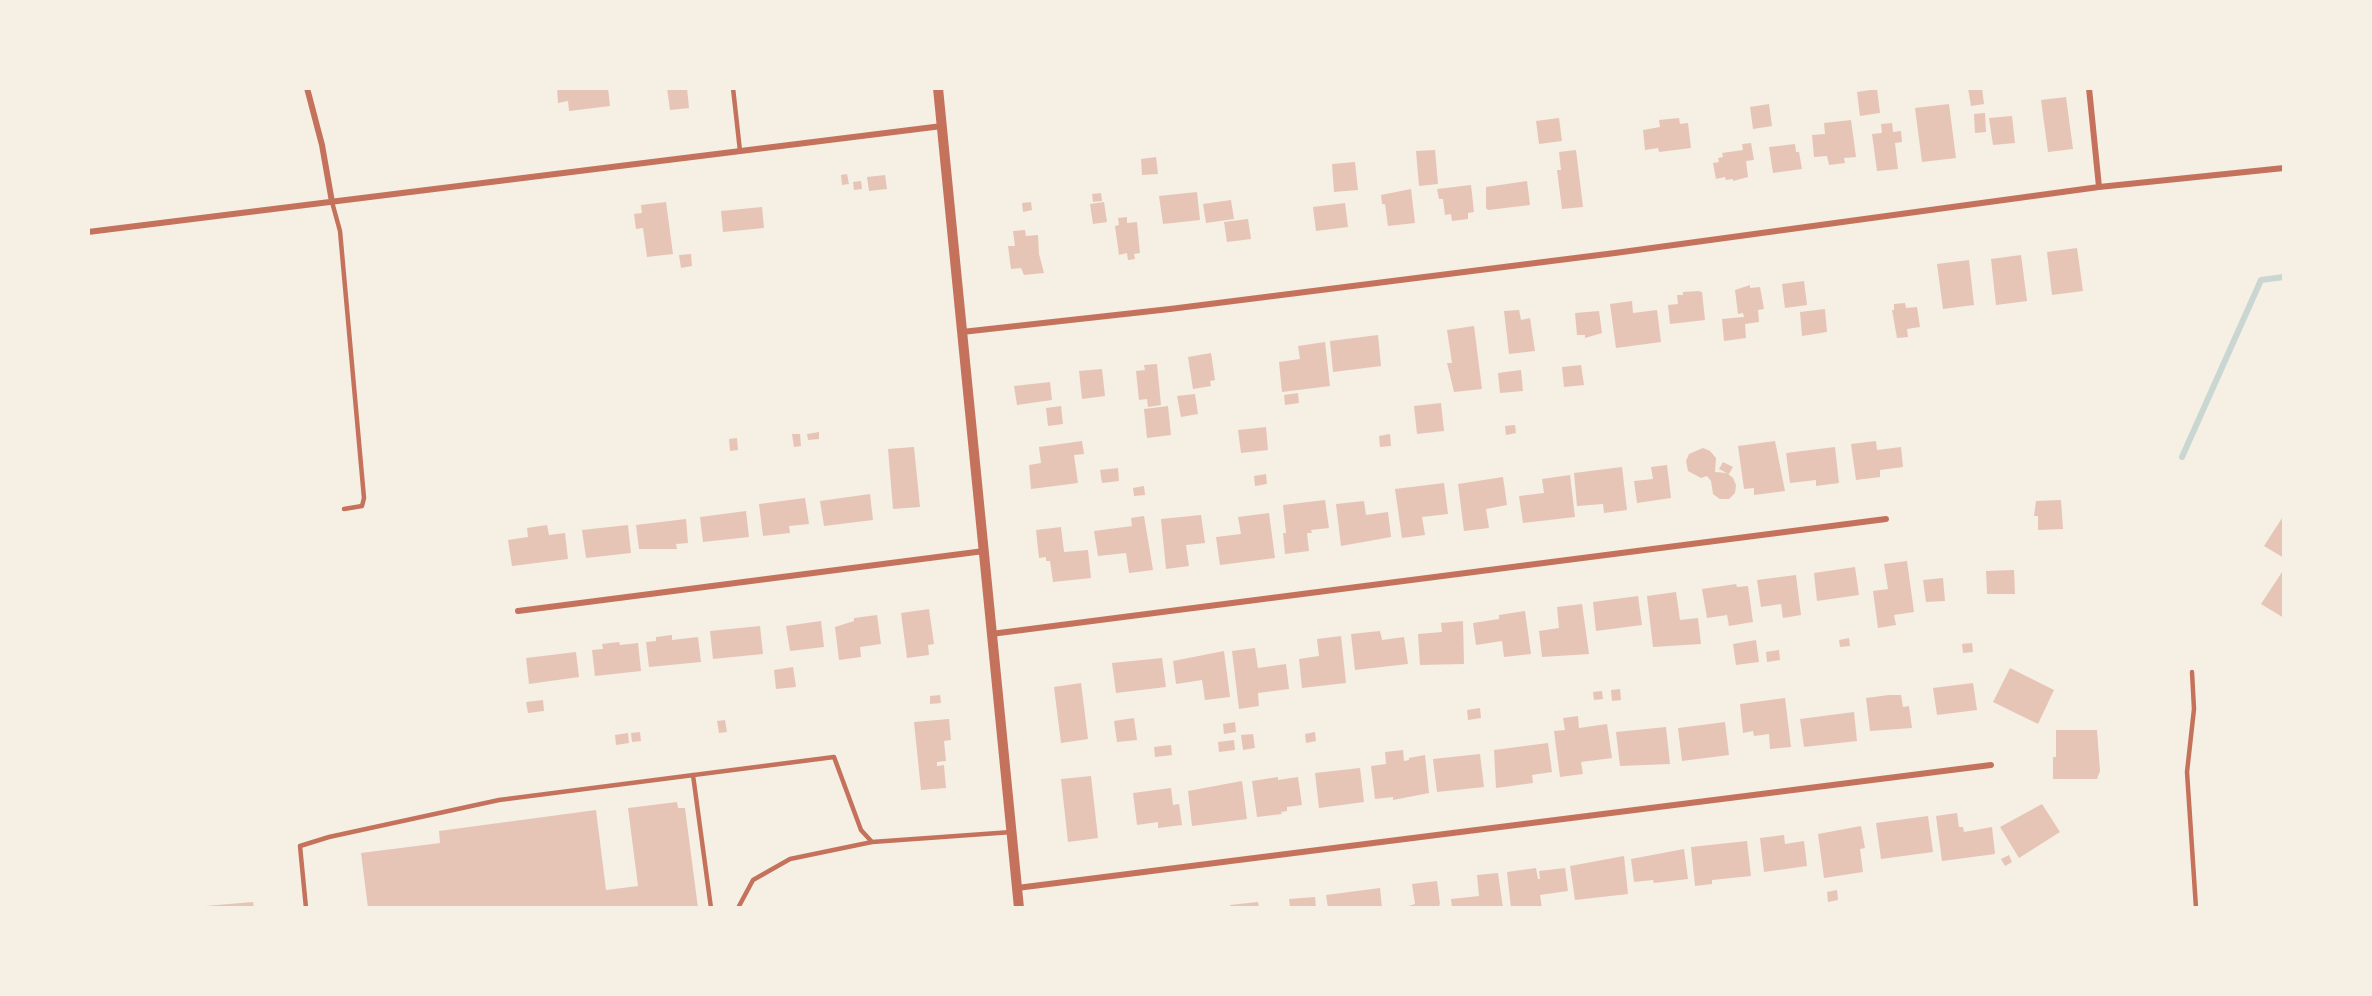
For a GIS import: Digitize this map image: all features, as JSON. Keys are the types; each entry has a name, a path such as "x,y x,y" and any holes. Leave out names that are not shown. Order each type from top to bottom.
{"street":[{"path":"307,88 322,145 332,202"},
{"path":"938,88 1019,908"},
{"path":"2089,88 2098,188"},
{"path":"88,232 942,126"},
{"path":"962,332 1170,309 1556,261 2098,188 2283,168"},
{"path":"992,634 1886,519"},
{"path":"519,611 984,552"},
{"path":"1017,888 1054,886 1991,765"}],"lane":[{"path":"733,88 740,151"},
{"path":"332,202 340,231 364,498 362,506 344,509"},
{"path":"2192,672 2194,710 2187,772 2196,908"},
{"path":"306,908 300,846 499,800 834,757 861,830 872,842"},
{"path":"693,775 711,908"},
{"path":"738,908 753,880 783,862 872,842 1012,832"}],"building":[{"path":"557,88 608,88 610,106 569,111 568,101 558,103"},
{"path":"667,88 687,88 689,108 670,110"},
{"path":"1968,88 1982,88 1984,104 1971,106"},
{"path":"1877,89 1880,113 1860,116 1857,92"},
{"path":"2066,97 2073,149 2048,152 2041,100"},
{"path":"1769,104 1772,126 1753,129 1750,107"},
{"path":"1949,104 1956,158 1922,162 1915,108"},
{"path":"1985,113 1986,132 1975,133 1974,114"},
{"path":"2012,116 2015,143 1993,145 1989,118"},
{"path":"1559,118 1562,141 1539,144 1536,121"},
{"path":"1679,118 1680,124 1688,123 1691,148 1659,152 1658,148 1645,150 1643,130 1660,127 1659,120"},
{"path":"1851,120 1856,157 1844,158 1845,163 1829,165 1827,156 1814,157 1812,135 1825,134 1824,123"},
{"path":"1892,123 1893,132 1901,131 1902,142 1895,143 1898,169 1877,171 1872,134 1882,133 1881,124"},
{"path":"1751,143 1754,160 1746,161 1748,177 1733,181 1733,179 1726,180 1725,177 1716,179 1713,163 1719,162 1718,158 1723,157 1722,153 1743,150 1742,144"},
{"path":"1795,144 1802,169 1773,173 1769,147"},
{"path":"1435,150 1438,184 1419,186 1416,151"},
{"path":"1576,150 1583,207 1562,209 1557,170 1561,170 1559,152"},
{"path":"1156,157 1158,174 1142,175 1141,159"},
{"path":"1355,162 1358,190 1334,192 1332,164"},
{"path":"847,174 849,184 842,185 841,175"},
{"path":"885,175 887,189 869,191 867,177"},
{"path":"861,181 862,189 854,190 853,182"},
{"path":"1527,181 1530,205 1488,210 1486,208 1486,187"},
{"path":"1471,185 1474,212 1468,213 1468,219 1452,221 1451,214 1445,215 1443,199 1439,199 1437,189"},
{"path":"1411,189 1415,223 1388,226 1385,204 1382,204 1381,195"},
{"path":"1197,192 1200,220 1163,224 1159,196"},
{"path":"1101,193 1102,201 1093,202 1092,194"},
{"path":"1231,200 1234,219 1206,223 1203,204"},
{"path":"666,202 673,254 647,257 643,228 636,229 634,214 642,213 641,205"},
{"path":"1031,202 1032,210 1023,212 1022,203"},
{"path":"1104,202 1107,222 1093,224 1090,204"},
{"path":"1345,203 1348,227 1316,231 1313,207"},
{"path":"762,207 764,228 723,232 721,211"},
{"path":"1127,217 1127,223 1137,222 1140,253 1134,254 1135,259 1128,260 1127,253 1119,255 1115,226 1119,225 1118,218"},
{"path":"1248,219 1251,239 1227,242 1224,222"},
{"path":"1025,230 1026,236 1038,235 1039,254 1044,273 1024,275 1021,268 1011,269 1008,246 1015,246 1013,231"},
{"path":"2077,248 2083,291 2052,295 2047,252"},
{"path":"691,254 692,266 681,268 679,255"},
{"path":"2021,255 2027,301 1996,305 1991,259"},
{"path":"1969,260 1974,305 1943,309 1937,264"},
{"path":"1804,281 1807,305 1785,308 1782,284"},
{"path":"1750,285 1750,288 1760,287 1764,309 1758,310 1759,322 1745,324 1746,338 1724,341 1722,319 1744,317 1743,313 1738,314 1735,290"},
{"path":"1683,292 1702,292 1705,320 1670,324 1668,305 1678,304 1677,295 1683,295"},
{"path":"1632,301 1633,313 1657,310 1661,342 1616,348 1610,304"},
{"path":"1905,303 1906,308 1917,307 1920,327 1907,329 1908,337 1897,338 1892,310 1894,310 1894,304"},
{"path":"1825,309 1827,332 1802,336 1800,312"},
{"path":"1519,310 1521,320 1530,318 1535,351 1509,354 1504,311"},
{"path":"1599,311 1602,333 1585,338 1585,335 1577,335 1575,313"},
{"path":"1474,326 1482,389 1454,392 1447,363 1452,363 1447,330"},
{"path":"1378,335 1381,366 1333,372 1330,341"},
{"path":"1325,342 1330,386 1282,392 1279,362 1300,359 1298,346"},
{"path":"1211,353 1215,380 1210,381 1211,386 1193,389 1188,357"},
{"path":"1157,364 1161,405 1148,407 1147,399 1139,400 1136,371 1145,370 1144,365"},
{"path":"1581,365 1584,385 1564,387 1562,367"},
{"path":"1102,369 1105,396 1082,399 1079,371"},
{"path":"1521,370 1523,391 1500,393 1498,373"},
{"path":"1050,382 1052,400 1017,405 1014,386"},
{"path":"1298,393 1299,403 1285,405 1284,395"},
{"path":"1195,394 1198,414 1181,417 1177,396"},
{"path":"1441,403 1444,431 1417,434 1414,406"},
{"path":"1061,406 1063,424 1048,426 1046,408"},
{"path":"1168,406 1171,435 1147,438 1144,409"},
{"path":"1515,425 1516,433 1506,435 1505,426"},
{"path":"1266,427 1268,450 1241,453 1238,430"},
{"path":"819,432 819,439 808,440 807,434"},
{"path":"792,434 800,434 801,446 794,447"},
{"path":"1390,434 1391,446 1380,447 1379,436"},
{"path":"737,438 738,450 730,451 729,439"},
{"path":"1082,441 1084,454 1074,455 1078,483 1031,489 1029,465 1041,463 1039,447"},
{"path":"1775,441 1785,491 1754,495 1754,488 1744,489 1738,446"},
{"path":"1876,441 1877,450 1901,447 1903,467 1880,470 1880,477 1856,480 1851,444"},
{"path":"914,447 920,507 893,509 888,449"},
{"path":"1835,447 1839,483 1816,486 1816,480 1790,483 1786,453"},
{"path":"1703,448 1710,451 1716,458 1715,472 1727,473 1733,478 1736,485 1735,493 1729,499 1720,499 1713,494 1711,481 1707,476 1701,478 1688,471 1686,461 1689,454"},
{"path":"1723,462 1733,467 1729,474 1719,469"},
{"path":"1667,465 1671,498 1637,503 1634,481 1653,479 1651,467"},
{"path":"1622,467 1627,510 1604,513 1603,504 1577,506 1574,473"},
{"path":"1118,468 1119,481 1102,483 1100,470"},
{"path":"1266,474 1267,484 1255,486 1254,476"},
{"path":"1570,475 1575,517 1523,523 1519,496 1544,493 1542,479"},
{"path":"1503,477 1507,505 1486,509 1489,528 1464,531 1458,484"},
{"path":"1444,483 1448,514 1422,517 1425,535 1402,538 1395,489"},
{"path":"1144,486 1145,495 1134,496 1133,488"},
{"path":"870,494 873,520 824,526 820,501"},
{"path":"805,498 809,524 789,526 790,533 763,536 759,504"},
{"path":"1325,500 1329,528 1311,530 1312,533 1307,533 1309,551 1285,554 1283,533 1286,533 1283,505"},
{"path":"2061,500 2063,529 2038,530 2038,516 2034,516 2036,501"},
{"path":"1364,501 1366,515 1388,512 1391,537 1341,546 1336,504"},
{"path":"746,511 749,537 703,542 700,517"},
{"path":"1269,513 1275,558 1220,565 1216,537 1241,534 1238,517"},
{"path":"1201,515 1205,543 1186,545 1189,566 1166,569 1161,519"},
{"path":"2284,515 2284,558 2264,546"},
{"path":"1144,516 1153,570 1129,573 1126,553 1098,556 1094,531 1132,526 1131,518"},
{"path":"686,519 688,543 676,544 677,549 639,549 636,525"},
{"path":"547,525 549,535 565,533 568,559 512,566 508,540 528,537 527,528"},
{"path":"628,525 631,553 586,558 582,530"},
{"path":"1061,527 1064,552 1088,550 1091,578 1053,582 1050,561 1046,561 1046,557 1039,558 1036,530"},
{"path":"1907,561 1914,612 1894,615 1896,625 1878,628 1873,591 1888,589 1884,564"},
{"path":"1855,567 1859,595 1817,601 1814,573"},
{"path":"2284,569 2284,618 2261,604"},
{"path":"2014,570 2015,594 1987,594 1986,571"},
{"path":"1796,575 1801,615 1783,618 1781,604 1761,607 1757,580"},
{"path":"1943,578 1945,601 1926,602 1923,580"},
{"path":"1736,584 1737,587 1748,586 1753,622 1729,626 1727,615 1707,618 1702,589"},
{"path":"1676,592 1680,620 1698,618 1701,644 1653,647 1647,596"},
{"path":"1638,596 1642,625 1596,631 1593,602"},
{"path":"1582,604 1589,654 1542,657 1539,631 1559,628 1557,607"},
{"path":"929,609 934,644 928,645 929,655 907,658 901,613"},
{"path":"1525,611 1531,654 1504,657 1502,641 1476,645 1473,623 1499,619 1499,615"},
{"path":"877,615 881,644 860,647 861,657 839,660 835,627 854,621 854,618"},
{"path":"821,621 824,647 790,651 786,626"},
{"path":"1463,621 1464,664 1420,665 1418,634 1442,632 1441,623"},
{"path":"760,626 763,654 713,659 710,631"},
{"path":"1380,631 1382,640 1404,637 1408,664 1355,670 1351,634"},
{"path":"672,635 672,640 698,637 701,662 649,667 646,642 656,641 656,637"},
{"path":"1341,636 1346,683 1302,688 1299,659 1319,656 1317,639"},
{"path":"1849,638 1850,646 1840,647 1839,640"},
{"path":"1756,640 1759,662 1736,665 1733,644"},
{"path":"619,642 620,645 638,643 641,671 595,676 592,650 603,649 602,644"},
{"path":"1972,643 1973,652 1963,653 1962,644"},
{"path":"1255,648 1258,668 1286,664 1289,689 1258,693 1259,706 1239,709 1232,651"},
{"path":"1779,650 1780,660 1767,662 1766,652"},
{"path":"1224,651 1230,697 1205,700 1202,680 1176,684 1173,661"},
{"path":"576,652 579,677 529,684 526,658"},
{"path":"1162,658 1166,687 1116,693 1112,663"},
{"path":"793,667 796,687 776,689 774,670"},
{"path":"2010,668 2054,690 2038,724 1993,702"},
{"path":"1081,683 1088,739 1061,743 1054,687"},
{"path":"1973,683 1977,710 1937,715 1933,688"},
{"path":"1620,689 1621,700 1612,701 1611,690"},
{"path":"1602,691 1603,699 1594,700 1593,692"},
{"path":"940,695 941,703 930,704 930,696"},
{"path":"1901,695 1903,707 1909,706 1912,728 1870,731 1866,698"},
{"path":"1785,698 1791,747 1770,749 1769,734 1754,736 1753,731 1743,733 1740,704"},
{"path":"543,700 544,711 528,713 526,702"},
{"path":"1480,708 1481,718 1468,720 1467,710"},
{"path":"1854,712 1857,741 1804,747 1800,719"},
{"path":"1578,716 1579,728 1607,724 1612,758 1581,762 1583,774 1560,777 1554,731 1565,730 1563,718"},
{"path":"1134,718 1137,740 1117,742 1114,721"},
{"path":"949,719 951,740 944,741 946,761 937,762 937,766 944,765 946,788 921,790 914,722"},
{"path":"725,720 727,732 719,733 717,721"},
{"path":"1235,722 1236,732 1224,734 1223,724"},
{"path":"1725,722 1729,755 1682,761 1678,728"},
{"path":"1666,727 1670,764 1620,766 1616,732"},
{"path":"2056,730 2097,730 2100,771 2097,779 2053,779"},
{"path":"640,732 641,741 632,742 631,733"},
{"path":"1315,732 1316,741 1306,743 1305,734"},
{"path":"628,733 629,743 616,745 615,735"},
{"path":"1253,734 1255,748 1243,750 1241,735"},
{"path":"1234,740 1235,750 1219,752 1218,742"},
{"path":"1548,743 1552,772 1532,775 1533,783 1496,788 1494,750"},
{"path":"1171,745 1172,755 1155,757 1154,747"},
{"path":"1403,750 1404,761 1425,755 1429,793 1393,800 1393,797 1375,799 1371,766 1386,764 1385,752"},
{"path":"1480,754 1484,787 1437,792 1433,759"},
{"path":"1360,768 1364,802 1319,808 1315,773"},
{"path":"1091,776 1098,838 1068,842 1061,779"},
{"path":"1278,777 1278,780 1298,777 1302,805 1287,807 1287,811 1281,812 1282,814 1257,817 1252,781"},
{"path":"1242,781 1247,819 1192,826 1188,791"},
{"path":"1171,788 1173,805 1179,804 1182,825 1158,828 1158,822 1137,825 1133,793"},
{"path":"677,802 678,808 685,808 698,908 368,908 361,853 440,843 439,831 596,810 606,890 638,886 628,808"},
{"path":"2042,804 2060,832 2019,858 2000,827"},
{"path":"1957,813 1959,827 1963,827 1964,832 1992,827 1995,854 1942,861 1936,816"},
{"path":"1928,816 1933,852 1881,859 1876,823"},
{"path":"1861,826 1865,848 1860,849 1863,872 1824,878 1818,834"},
{"path":"1784,835 1785,844 1804,841 1807,866 1764,872 1760,838"},
{"path":"1747,841 1751,876 1712,880 1712,884 1695,886 1691,847"},
{"path":"1684,849 1688,879 1654,883 1653,880 1634,882 1631,859"},
{"path":"2009,855 2012,862 2005,866 2001,859"},
{"path":"1624,856 1628,894 1575,900 1570,866"},
{"path":"1536,868 1538,879 1540,879 1539,871 1565,868 1568,891 1540,895 1542,908 1511,908 1507,872"},
{"path":"1498,873 1503,908 1452,908 1451,899 1479,896 1477,875"},
{"path":"1437,881 1440,904 1438,908 1402,908 1415,904 1412,884"},
{"path":"1380,888 1382,908 1328,908 1326,895"},
{"path":"1837,890 1838,900 1828,902 1827,892"},
{"path":"1315,897 1316,908 1290,908 1289,899"},
{"path":"253,902 254,908 205,908 205,906"},
{"path":"1258,902 1259,908 1230,908 1230,905"}],"waterway":[{"path":"2182,457 2261,280 2284,277"}]}
